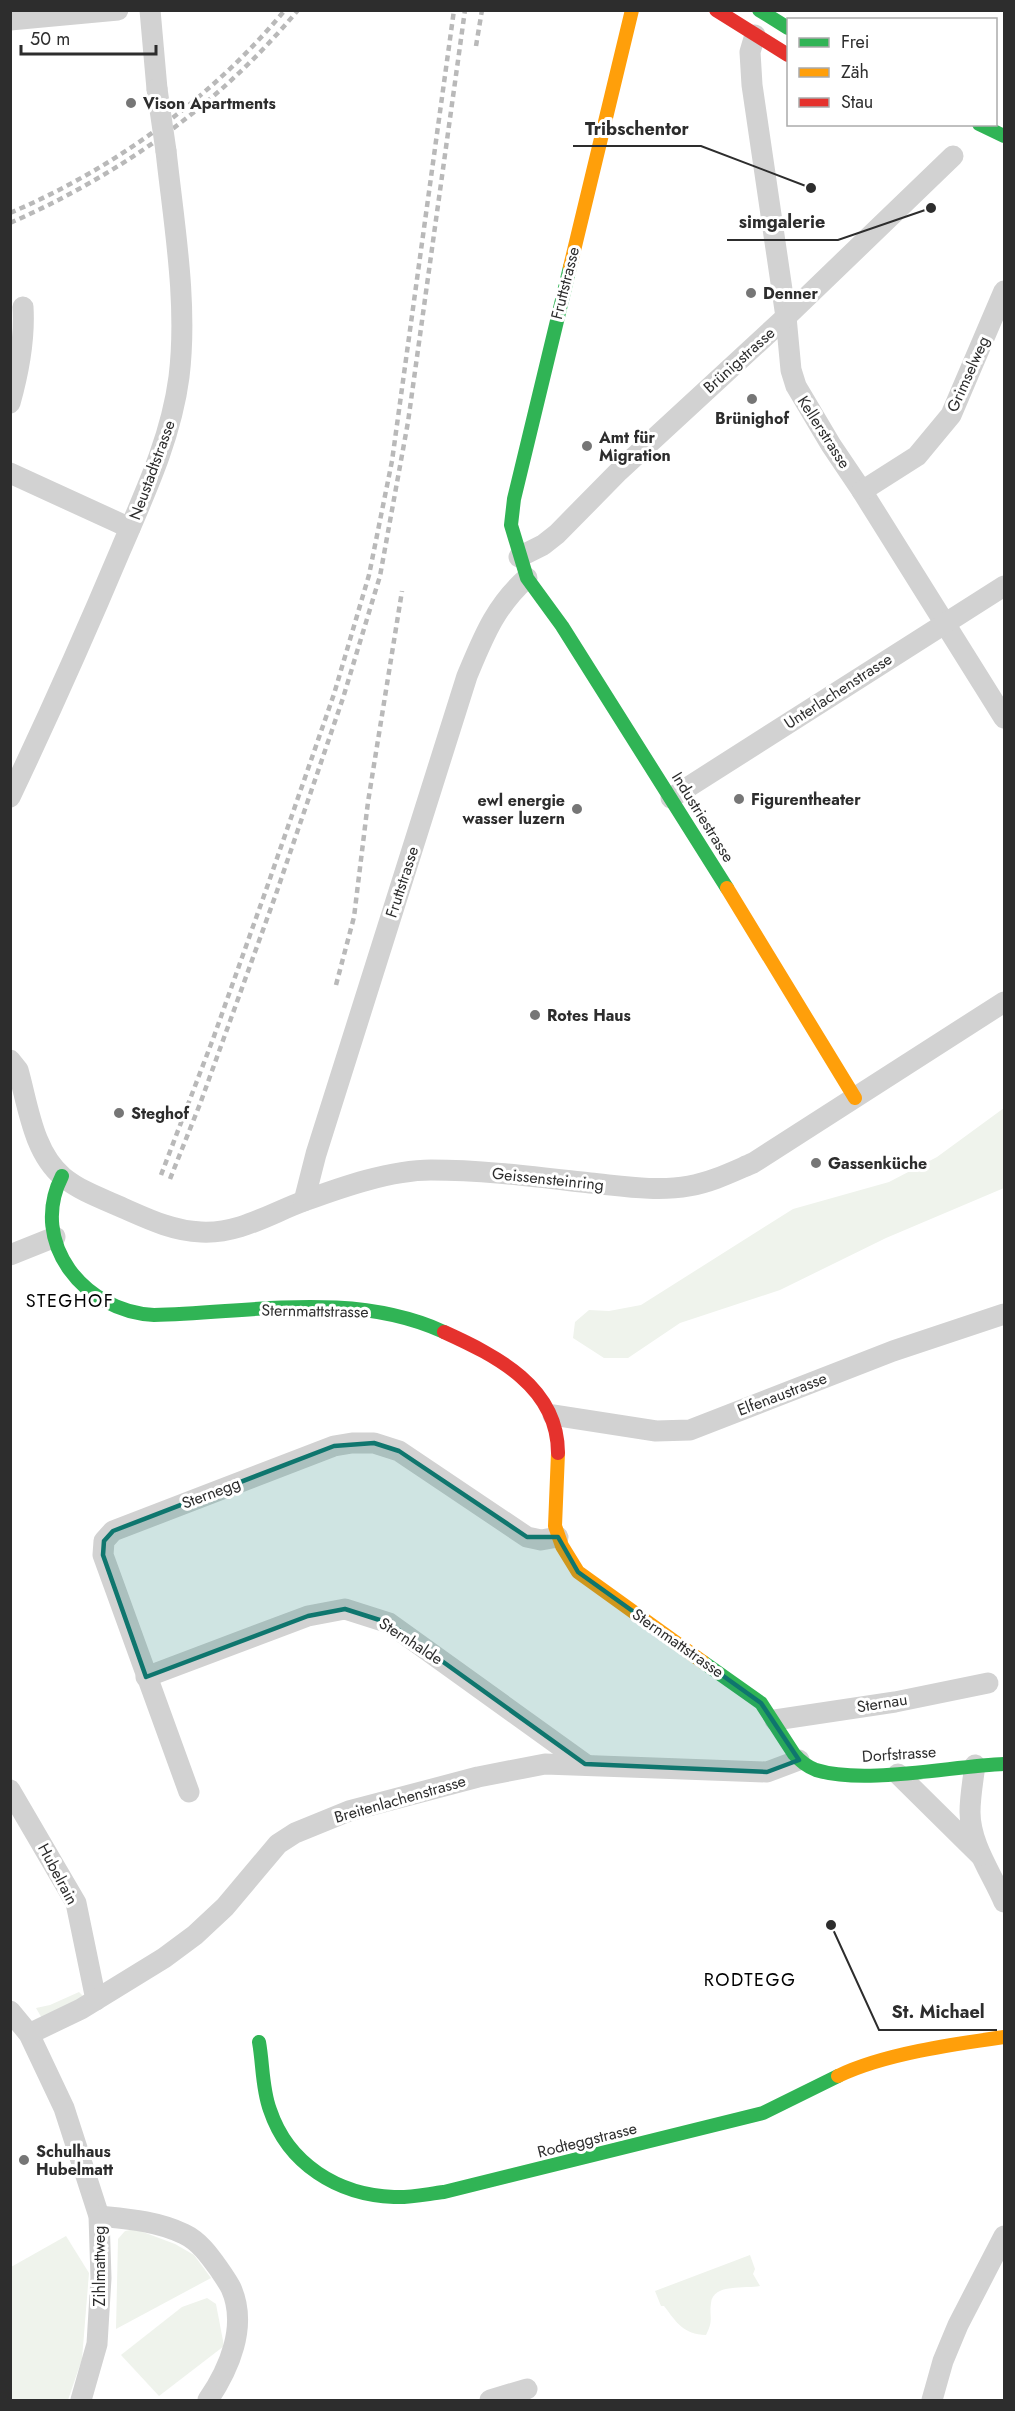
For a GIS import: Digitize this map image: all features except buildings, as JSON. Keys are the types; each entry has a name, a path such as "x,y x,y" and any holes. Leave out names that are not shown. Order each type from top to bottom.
{"street":[{"path":"10,20 118,10"},
{"name":"Neustadtstrasse","path":"10,797 76,656 157,465 172,418 179,376 179,268 150,10"},
{"name":"Fruttstrasse","path":"519,557 511,525 514,499 632,10"},
{"path":"716,10 787,54"},
{"path":"759,10 787,27"},
{"name":"Kellerstrasse","path":"755,35 750,52 752,85 786,317 791,370 796,386 831,445 1005,718"},
{"path":"983,126 1005,136"},
{"name":"Brünigstrasse","path":"519,557 543,545 557,534 619,471 786,317 953,156"},
{"name":"Grimselweg","path":"862,491 917,456 951,415 1005,291"},
{"path":"10,403 19,372 24,326 23,307"},
{"path":"10,473 130,528"},
{"name":"Industriestrasse","path":"519,557 527,578 561,626 671,798 855,1098"},
{"name":"Fruttstrasse","path":"304,1201 316,1154 467,676 490,622 506,599 527,578"},
{"name":"Unterlachenstrasse","path":"671,798 1005,586"},
{"name":"Geissensteinring","path":"62,1176 79,1188 147,1218 184,1231 203,1232 230,1230 250,1225 304,1201 361,1182 405,1172 472,1170 620,1186 687,1186 714,1180 753,1163 1005,1002"},
{"path":"11,1062 18,1070 41,1150 62,1176"},
{"name":"Sternmattstrasse","path":"62,1176 50,1200 50,1214 55,1237 68,1267 82,1287 110,1305 128,1312 147,1315 303,1307 344,1308 388,1313 427,1325 496,1359 523,1378 553,1416 560,1442 554,1517 558,1538 578,1572 753,1697 775,1720 799,1760"},
{"path":"10,1255 55,1237"},
{"name":"Elfenaustrasse","path":"553,1416 656,1431 690,1430 893,1351 1005,1314"},
{"name":"Sternegg","path":"189,1792 103,1555 104,1541 113,1531 334,1446 374,1443 399,1451 526,1537 541,1540 558,1538"},
{"name":"Sternhalde","path":"146,1677 308,1616 345,1609 389,1623 585,1764"},
{"name":"Sternau","path":"775,1720 895,1702 988,1683"},
{"name":"Breitenlachenstrasse","path":"29,2034 96,2000 164,1958 195,1935 225,1907 269,1852 295,1833 350,1811 478,1777 545,1764 766,1772 799,1760"},
{"name":"Dorfstrasse","path":"799,1760 809,1767 826,1773 898,1774 1005,1764"},
{"path":"975,1765 970,1811 981,1855 1005,1902"},
{"path":"898,1774 981,1855"},
{"name":"Hubelrain","path":"10,1790 66,1884 80,1917 96,2000"},
{"path":"10,2011 29,2034"},
{"name":"Zihlmattweg","path":"29,2034 64,2108 99,2216 101,2278 97,2344 81,2400"},
{"name":"Rodteggstrasse","path":"259,2042 270,2110 285,2143 324,2180 351,2190 393,2197 444,2192 763,2114 858,2066 956,2044 1005,2037"},
{"path":"99,2216 151,2222 185,2235 197,2242 213,2260 231,2288 236,2311 236,2339 231,2358 208,2400"},
{"path":"932,2400 954,2333 998,2264 1005,2236"},
{"path":"490,2400 527,2389"}],"highlighted area":[{"path":"374,1443 399,1451 527,1537 558,1537 578,1572 761,1703 799,1760 767,1772 585,1764 389,1623 345,1609 308,1616 146,1677 103,1555 104,1541 113,1531 334,1446"}],"shaded area":[{"path":"1004,1108 1004,1188 886,1238 780,1290 680,1323 628,1358 604,1358 573,1338 575,1322 589,1310 609,1311 641,1305 793,1209 889,1182 937,1157"},
{"path":"79,1992 83,1996 43,2020 36,2008 50,2005"},
{"path":"135,2229 175,2244 194,2255 211,2278 116,2329 118,2239 125,2231"},
{"path":"66,2236 89,2273 82,2359 68,2400 11,2400 11,2267"},
{"path":"750,2255 755,2269 753,2274 760,2286 731,2288 718,2292 711,2303 711,2322 706,2335 686,2330 664,2306 661,2306 655,2291"},
{"path":"207,2298 216,2304 224,2346 159,2396 121,2355 182,2307"}],"railway":[{"path":"10,213 87,175 160,128 226,73 285,10"},
{"path":"10,223 91,182 166,133 236,76 298,10"},
{"path":"161,1175 213,1039 334,694 369,575 392,461 454,10"},
{"path":"170,1179 200,1104 276,894 343,698 380,576 408,422 465,10"},
{"path":"476,46 482,10"},
{"path":"336,985 354,917 368,802 402,591"}],"traffic: fast":[{"path":"759,10 787,27"},
{"path":"983,126 1004,136"},
{"path":"570,267 514,499 511,525 527,578 562,626 727,888"},
{"path":"62,1176 53,1201 52,1226 58,1249 69,1270 86,1287 106,1301 129,1311 154,1315 264,1308 337,1308 374,1311 409,1319 444,1332"},
{"path":"703,1662 761,1703 794,1754 816,1770 858,1776 1004,1764"},
{"path":"259,2042 267,2102 278,2129 302,2161 335,2183 373,2195 394,2197 444,2192 763,2113 838,2076"}],"traffic: slow":[{"path":"570,267 632,10"},
{"path":"727,888 855,1098"},
{"path":"558,1453 555,1526 562,1546 578,1572 703,1662"},
{"path":"838,2076 897,2056 1004,2037"}],"traffic: jam":[{"path":"716,10 787,54"},
{"path":"444,1332 503,1363 536,1392 548,1410 555,1430 558,1453"}],"place":[{"name":"Vison Apartments","path":"131,103"},
{"name":"Tribschentor","path":"811,188"},
{"name":"simgalerie","path":"931,208"},
{"name":"Denner","path":"751,293"},
{"name":"Brünighof","path":"752,399"},
{"name":"Amt für Migration","path":"587,446"},
{"name":"Figurentheater","path":"739,799"},
{"name":"ewl energie wasser luzern","path":"577,809"},
{"name":"Rotes Haus","path":"535,1015"},
{"name":"Steghof","path":"119,1113"},
{"name":"Gassenküche","path":"816,1163"},
{"name":"St. Michael","path":"831,1925"},
{"name":"Schulhaus Hubelmatt","path":"24,2160"}],"district":[{"name":"STEGHOF","path":"70,1301"},
{"name":"RODTEGG","path":"750,1980"}]}
